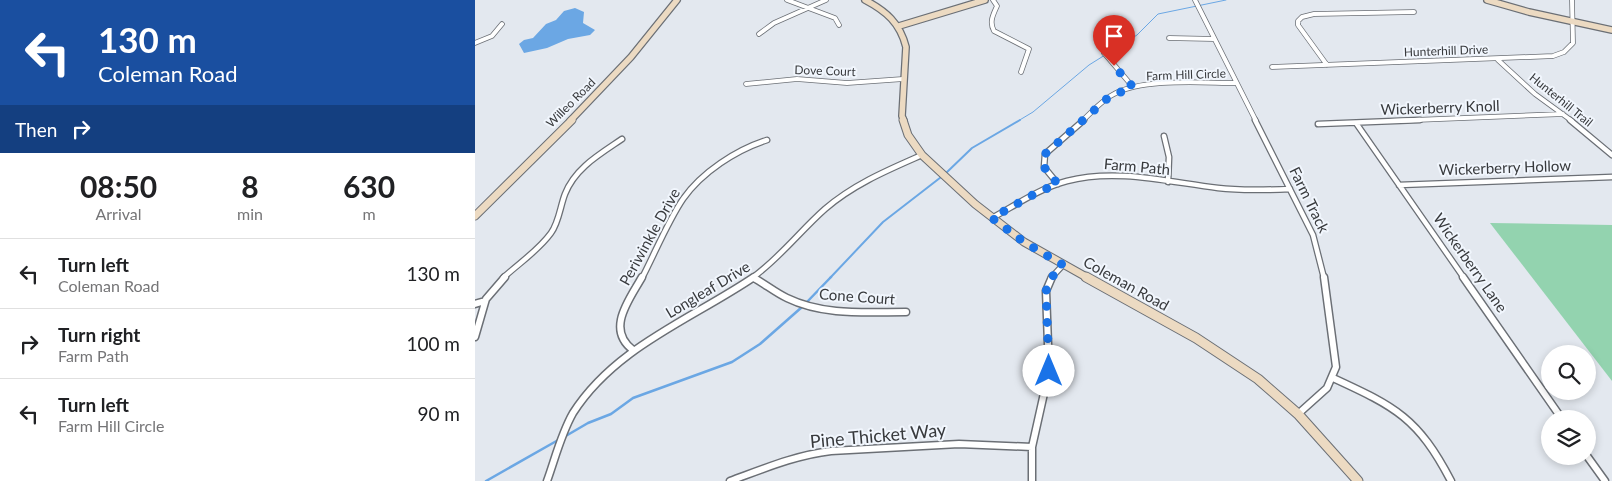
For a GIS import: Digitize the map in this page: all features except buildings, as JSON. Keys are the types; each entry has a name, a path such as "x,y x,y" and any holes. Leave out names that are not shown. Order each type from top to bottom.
{"street":[{"name":"Willeo Road","path":"475,216 617,73 646,41 677,0"},
{"path":"787,0 810,7 835,18 839,25"},
{"path":"759,34 774,23 826,0"},
{"name":"Coleman Road","path":"865,0 886,12 899,26 905,36 907,47 901,104 904,126 914,145 922,155 992,218 1024,242 1217,350 1258,379 1298,414 1358,481"},
{"path":"899,26 985,0"},
{"path":"993,0 997,6 991,16 995,34 1017,41 1029,49 1021,72"},
{"name":"Farm Track","path":"1195,0 1313,235 1321,257 1336,357 1333,378"},
{"path":"1487,0 1524,11 1612,30"},
{"name":"Hunterhill Drive","path":"1272,67 1544,58 1565,53 1573,44 1572,0"},
{"path":"1327,65 1298,25 1298,21 1302,17 1314,14 1414,12"},
{"path":"475,43 492,36 502,24"},
{"path":"1169,38 1214,39"},
{"path":"1104,53 1133,87"},
{"name":"Hunterhill Trail","path":"1498,60 1535,94 1563,114 1612,155"},
{"name":"Dove Court","path":"746,84 805,79 847,83 903,79"},
{"name":"Farm Hill Circle","path":"1058,184 1043,166 1045,154 1109,97 1133,87 1237,83"},
{"name":"Wickerberry Knoll","path":"1318,124 1563,114"},
{"name":"Wickerberry Lane","path":"1356,123 1556,410"},
{"path":"1164,136 1169,157 1168,182"},
{"path":"475,338 485,301 496,286 537,249 552,231 560,216 567,189 577,174 589,162 622,139"},
{"name":"Periwinkle Drive","path":"633,350 620,337 620,319 676,209 692,188 712,170 749,146 767,140"},
{"name":"Longleaf Drive","path":"547,481 562,438 573,414 599,380 633,350 754,278 781,255 825,209 845,192 872,176 922,155"},
{"name":"Farm Path","path":"992,218 1038,192 1058,184 1082,178 1106,176 1234,190 1290,189"},
{"name":"Wickerberry Hollow","path":"1399,185 1612,177"},
{"path":"1032,481 1032,447 1049,371 1046,291 1051,278 1063,265"},
{"name":"Cone Court","path":"754,278 786,298 816,308 847,312 906,312"},
{"path":"475,304 485,301"},
{"path":"1298,414 1323,394 1333,378 1385,402 1408,418 1429,442 1451,481"},
{"name":"Pine Thicket Way","path":"730,481 776,464 814,453 831,451 959,444 1032,447"},
{"path":"1593,465 1605,481"}],"green space":[{"path":"1490,223 1612,225 1612,381 1596,360 1596,345 1584,345"}],"water":[{"path":"575,8 584,12 583,23 595,30 590,35 568,39 547,48 524,53 519,44 524,40 533,38 546,24 556,20 564,11"}],"waterway":[{"path":"1018,121 1033,112 1089,65 1137,35 1158,14 1226,0"},
{"path":"830,278 883,222 945,174 972,148 1020,120"},
{"path":"806,303 831,277"},
{"path":"564,437 588,423 611,414 633,398 732,362 760,344 802,307"},
{"path":"486,481 560,439"}],"route":[{"path":"1049,371 1046,291 1051,278 1063,265 1024,242 992,218 1038,192 1058,184 1043,166 1045,154 1109,97 1119,91 1133,87 1114,66"}]}
